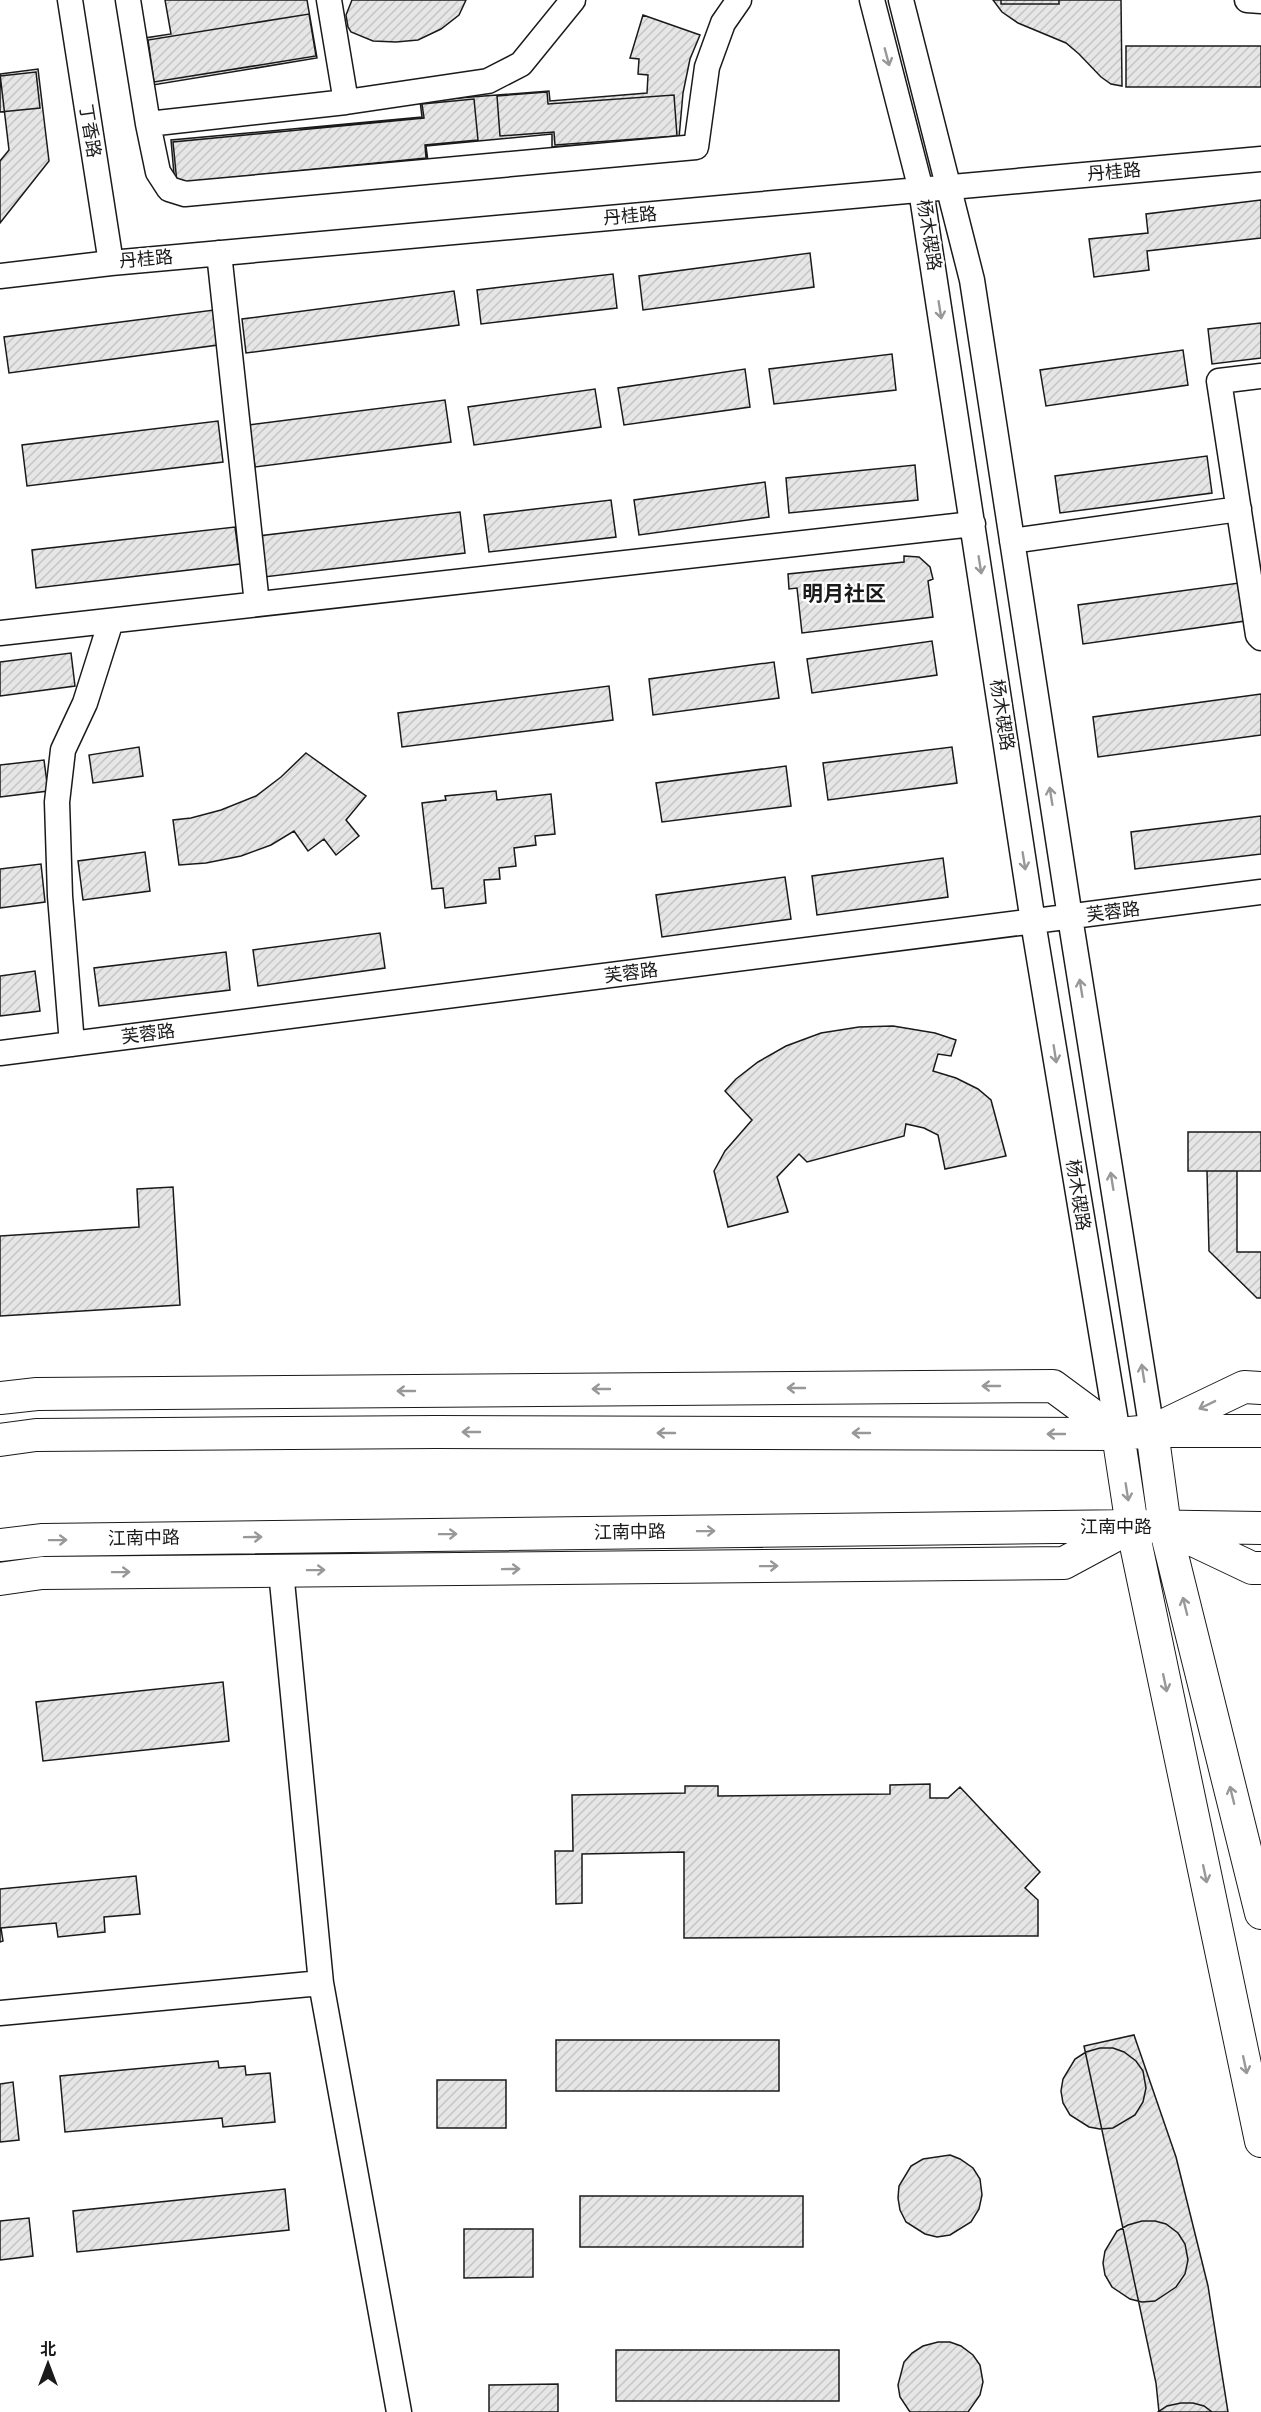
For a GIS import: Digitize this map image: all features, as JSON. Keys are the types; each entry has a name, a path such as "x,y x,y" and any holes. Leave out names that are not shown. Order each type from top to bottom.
{"main road":[{"path":"0,1398 37,1394 1053,1386 1118,1434 1132,1526 1261,2141"},
{"path":"1152,1431 1244,1387 1261,1388"},
{"path":"1152,1431 1165,1527 1261,1913"},
{"path":"0,1440 36,1435 424,1432 1118,1434 1152,1431 1261,1431"},
{"path":"0,1579 42,1573 1064,1563 1132,1526"},
{"name":"江南中路","path":"0,1545 43,1540 1132,1526 1261,1528"},
{"path":"1165,1527 1252,1568 1261,1568"}],"street":[{"name":"丁香路","path":"70,0 111,263"},
{"path":"128,0 158,172 169,189 185,194 696,147 707,67 723,23 739,0"},
{"path":"329,0 346,102"},
{"path":"148,124 346,102 488,81 521,64 573,0"},
{"name":"杨木碶路","path":"872,0 921,190 974,524 1033,922 1118,1434"},
{"name":"杨木碶路","path":"901,0 972,280 1152,1431"},
{"path":"1247,0 1261,1"},
{"name":"丹桂路","path":"0,276 111,263 1261,159"},
{"path":"219,253 257,604"},
{"path":"1261,376 1219,381 1258,635 1261,638"},
{"path":"1012,541 1239,509"},
{"path":"0,633 974,524"},
{"path":"72,1044 60,896 57,802 63,750 85,704 111,621"},
{"name":"芙蓉路","path":"0,1053 1261,892"},
{"path":"281,1571 321,1983 399,2412"},
{"path":"0,2013 321,1983"}],"building":[{"path":"165,0 307,0 317,58 153,85 145,38 171,34"},
{"path":"352,0 466,0 459,15 441,29 418,40 396,42 373,41 351,32 346,15"},
{"path":"993,0 1121,0 1122,86 1111,84 1101,77 1066,43 1018,23 1002,12"},
{"path":"1001,0 1059,0 1059,4 1001,4"},
{"path":"309,14 316,56 154,82 148,40"},
{"path":"643,15 700,35 690,59 683,93 679,138 552,147 552,134 426,146 428,161 175,186 171,140 422,117 420,101 549,91 550,101 647,93 648,75 638,74 639,59 630,58"},
{"path":"1126,46 1261,46 1261,87 1126,87"},
{"path":"38,69 49,161 0,223 0,161 9,150 0,74"},
{"path":"36,72 40,108 0,112 0,76"},
{"path":"547,92 548,104 674,95 677,136 555,145 554,132 500,136 497,96"},
{"path":"474,99 478,140 425,145 426,158 177,183 173,142 424,118 422,104"},
{"path":"1261,200 1261,238 1147,251 1149,270 1094,277 1089,239 1148,233 1146,214"},
{"path":"810,253 814,287 643,310 639,276"},
{"path":"613,274 617,308 481,324 477,290"},
{"path":"454,291 459,325 246,353 242,319"},
{"path":"214,310 218,345 9,373 4,337"},
{"path":"1261,323 1261,358 1212,364 1208,329"},
{"path":"1183,350 1188,385 1046,406 1040,370"},
{"path":"892,354 896,390 774,404 769,369"},
{"path":"745,369 750,407 624,425 618,388"},
{"path":"595,389 601,427 474,445 468,407"},
{"path":"445,400 451,442 255,467 249,425"},
{"path":"218,421 223,462 27,486 22,445"},
{"path":"1207,456 1212,493 1060,513 1055,476"},
{"path":"915,465 918,500 789,513 786,478"},
{"path":"765,482 769,517 639,535 634,500"},
{"path":"611,500 616,537 489,552 484,515"},
{"path":"460,512 465,553 264,577 258,536"},
{"path":"235,527 240,564 36,588 32,550"},
{"path":"904,556 919,557 930,567 933,579 928,581 933,617 802,633 797,588 789,589 788,574 904,562"},
{"path":"1239,583 1245,621 1083,644 1078,605"},
{"path":"932,641 937,675 812,693 807,659"},
{"path":"71,653 75,686 0,696 0,662"},
{"path":"774,662 779,698 653,715 649,679"},
{"path":"609,686 613,720 402,747 398,713"},
{"path":"1261,694 1261,735 1098,757 1093,717"},
{"path":"139,747 143,776 93,783 89,755"},
{"path":"952,747 957,783 828,800 823,763"},
{"path":"306,753 366,796 346,820 359,836 336,855 324,839 308,851 294,831 271,845 241,856 206,863 179,865 173,820 221,810 256,796 281,777"},
{"path":"44,760 48,791 0,797 0,765"},
{"path":"786,766 791,806 662,822 656,783"},
{"path":"496,791 497,800 551,794 555,834 535,836 536,845 514,848 516,866 499,868 500,879 484,880 486,903 445,908 443,888 432,889 422,803 446,800 445,796"},
{"path":"1261,816 1261,854 1135,869 1131,832"},
{"path":"145,852 150,891 83,900 78,861"},
{"path":"943,858 948,897 817,915 812,876"},
{"path":"41,864 45,902 0,908 0,869"},
{"path":"785,877 791,919 662,937 656,895"},
{"path":"380,933 385,968 258,986 253,950"},
{"path":"226,952 230,990 99,1006 94,968"},
{"path":"35,971 40,1011 0,1016 0,976"},
{"path":"893,1026 935,1033 956,1040 951,1056 938,1054 933,1071 956,1078 978,1089 991,1100 1006,1156 945,1169 938,1135 924,1128 906,1124 904,1136 807,1162 799,1154 777,1177 788,1212 728,1227 714,1171 725,1151 752,1120 725,1091 758,1062 786,1046 821,1033 859,1027"},
{"path":"1188,1132 1261,1132 1261,1171 1188,1171"},
{"path":"1207,1171 1237,1171 1237,1252 1261,1252 1261,1298 1257,1298 1209,1251"},
{"path":"173,1187 180,1305 0,1316 0,1236 139,1227 137,1189"},
{"path":"223,1682 229,1741 43,1761 36,1702"},
{"path":"930,1784 930,1798 948,1798 960,1787 1040,1872 1025,1888 1038,1900 1038,1936 684,1938 684,1852 582,1854 582,1903 556,1904 555,1851 573,1851 572,1795 685,1793 685,1786 718,1786 718,1796 890,1794 890,1785"},
{"path":"136,1876 140,1914 104,1917 105,1932 58,1937 56,1923 1,1928 3,1941 0,1942 0,1889"},
{"path":"1134,2035 1176,2157 1208,2286 1228,2412 1159,2412 1156,2383 1084,2046"},
{"path":"556,2040 779,2040 779,2091 556,2091"},
{"path":"1100,2048 1113,2048 1124,2052 1136,2061 1143,2071 1146,2088 1143,2102 1135,2115 1113,2128 1089,2127 1070,2115 1063,2103 1061,2091 1063,2079 1075,2059 1086,2052"},
{"path":"218,2061 219,2068 245,2066 246,2075 270,2073 275,2122 223,2127 222,2118 65,2132 60,2076"},
{"path":"437,2080 506,2080 506,2128 437,2128"},
{"path":"13,2082 19,2140 0,2142 0,2084"},
{"path":"950,2155 973,2168 980,2179 982,2195 979,2209 971,2222 950,2235 937,2237 925,2234 906,2222 900,2210 899,2186 911,2166 923,2159"},
{"path":"285,2189 289,2230 77,2252 73,2211"},
{"path":"580,2196 803,2196 803,2247 580,2247"},
{"path":"29,2218 33,2256 0,2260 0,2221"},
{"path":"1142,2221 1166,2224 1178,2233 1185,2244 1188,2260 1185,2274 1176,2287 1155,2301 1142,2302 1130,2299 1112,2287 1105,2275 1103,2263 1105,2251 1117,2231"},
{"path":"464,2229 533,2229 533,2277 464,2278"},
{"path":"950,2342 961,2346 973,2355 980,2365 983,2382 980,2395 968,2412 910,2412 900,2397 898,2385 904,2362 923,2346"},
{"path":"616,2350 839,2350 839,2401 616,2401"},
{"path":"558,2384 558,2412 489,2412 489,2385"},
{"path":"1181,2403 1204,2406 1212,2412 1158,2412 1167,2406"}],"district":[{"name":"明月社区","path":"844,594"}]}
